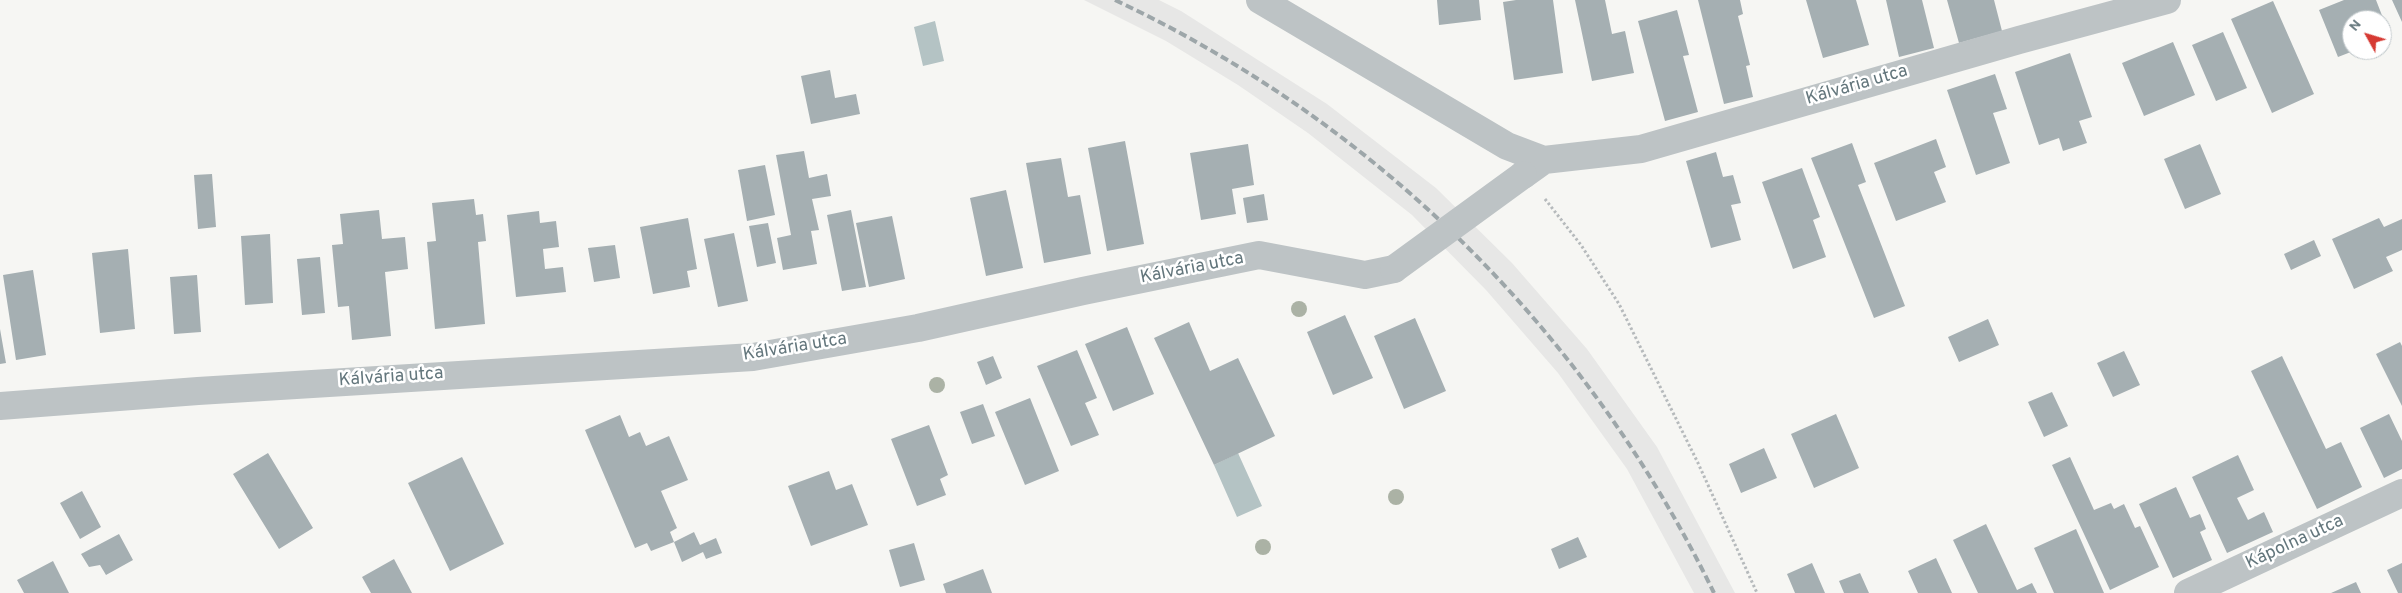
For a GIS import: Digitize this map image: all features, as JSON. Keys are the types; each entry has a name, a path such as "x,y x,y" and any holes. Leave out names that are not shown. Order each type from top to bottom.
{"street":[{"name":"Kálvária utca","path":"1260,0 1508,146 1534,167"},
{"name":"Kálvária utca","path":"0,406 237,388 753,357 918,328 1083,290 1259,255 1365,275 1394,269 1534,167 1641,149 2010,42 2167,0"},
{"name":"Kápolna utca","path":"2188,593 2402,493"}],"path":[{"path":"1534,167 1619,304 1698,463 1757,593"}],"shaded area":[{"path":"1084,0 1159,0 1181,11 1327,104 1436,188 1512,263 1587,349 1657,447 1735,593 1694,593 1627,469 1558,373 1486,290 1412,215 1308,133 1238,85 1166,41"},
{"path":"935,21 944,61 923,66 914,27"},
{"path":"1238,453 1262,506 1237,517 1214,465"}],"building":[{"path":"1437,0 1479,0 1481,20 1439,25"},
{"path":"1553,0 1563,73 1514,80 1503,2"},
{"path":"1575,0 1605,0 1612,34 1625,31 1634,73 1592,81"},
{"path":"1698,0 1740,0 1743,14 1738,16 1750,65 1746,66 1753,97 1724,104"},
{"path":"1806,0 1856,0 1869,45 1823,58"},
{"path":"1886,0 1922,0 1934,48 1899,57"},
{"path":"1947,0 1994,0 2002,31 1959,43"},
{"path":"2344,0 2376,0 2380,10 2342,10 2342,55 2338,57 2319,10"},
{"path":"2392,0 2402,0 2402,22"},
{"path":"2273,1 2314,94 2272,113 2231,19"},
{"path":"1677,10 1689,55 1683,56 1698,112 1665,121 1638,21"},
{"path":"2223,32 2247,88 2216,101 2192,45"},
{"path":"2173,42 2195,95 2144,116 2122,63"},
{"path":"2070,53 2092,117 2079,121 2087,143 2063,151 2059,138 2039,145 2015,72"},
{"path":"830,70 835,98 856,94 860,114 811,124 801,76"},
{"path":"1995,74 2007,109 1993,113 2010,163 1976,175 1947,90"},
{"path":"1936,139 1946,167 1934,172 1946,202 1896,221 1874,163"},
{"path":"1125,141 1144,244 1107,251 1088,148"},
{"path":"1852,143 1866,182 1858,185 1905,306 1874,318 1811,158"},
{"path":"1248,144 1254,185 1232,189 1236,214 1201,220 1190,153"},
{"path":"2200,144 2221,194 2185,209 2164,159"},
{"path":"804,151 809,178 827,174 831,196 812,199 819,230 811,231 817,264 783,270 777,238 791,235 776,155"},
{"path":"1716,152 1723,177 1733,175 1741,203 1731,205 1741,240 1711,248 1686,161"},
{"path":"1061,158 1068,197 1080,195 1091,254 1044,263 1026,163"},
{"path":"765,165 775,215 747,221 738,170"},
{"path":"1802,168 1820,217 1813,220 1826,257 1793,269 1762,182"},
{"path":"212,174 216,227 198,229 194,175"},
{"path":"1006,190 1023,268 986,276 970,198"},
{"path":"1264,194 1268,220 1247,223 1243,198"},
{"path":"474,199 476,215 483,214 486,241 478,242 485,324 435,329 427,242 436,241 432,203"},
{"path":"379,210 382,239 405,237 408,269 385,272 391,336 352,340 349,306 338,307 332,245 343,244 340,214"},
{"path":"851,210 866,287 842,291 827,215"},
{"path":"539,211 540,223 556,221 559,247 543,249 545,269 563,267 566,292 516,297 507,215"},
{"path":"892,216 905,279 869,287 856,223"},
{"path":"688,218 697,269 687,271 690,287 653,294 640,227"},
{"path":"2379,218 2384,227 2402,219 2402,250 2386,257 2393,271 2354,289 2332,239"},
{"path":"768,223 776,263 757,267 749,226"},
{"path":"734,233 748,301 718,307 704,239"},
{"path":"270,234 273,303 245,305 241,236"},
{"path":"2314,240 2321,256 2291,270 2284,254"},
{"path":"615,245 620,278 594,282 588,248"},
{"path":"128,249 135,329 100,333 92,253"},
{"path":"320,257 325,313 302,315 297,259"},
{"path":"33,270 46,355 16,360 3,275"},
{"path":"197,275 201,332 174,334 170,277"},
{"path":"1345,315 1373,378 1333,395 1307,332"},
{"path":"1415,318 1446,391 1404,409 1374,336"},
{"path":"1988,319 1999,345 1959,362 1948,337"},
{"path":"1189,322 1210,371 1238,358 1275,436 1214,465 1154,338"},
{"path":"1127,327 1154,394 1113,411 1085,344"},
{"path":"0,329 6,363 0,364"},
{"path":"2400,342 2402,346 2402,406 2376,354"},
{"path":"1077,350 1097,398 1085,403 1099,435 1071,446 1037,366"},
{"path":"2124,351 2140,385 2113,397 2097,363"},
{"path":"993,356 1002,378 986,385 977,362"},
{"path":"2282,356 2326,449 2341,442 2362,487 2317,509 2251,371"},
{"path":"2052,392 2068,426 2044,437 2028,402"},
{"path":"1030,398 1059,471 1025,485 995,412"},
{"path":"983,404 995,436 972,444 960,412"},
{"path":"1836,414 1859,468 1814,488 1791,434"},
{"path":"2389,414 2402,441 2402,469 2384,478 2360,428"},
{"path":"620,415 629,437 640,432 646,446 669,436 688,480 661,491 677,528 670,532 674,542 651,551 647,543 635,548 585,430"},
{"path":"929,425 948,475 940,479 946,495 917,506 891,439"},
{"path":"1764,448 1777,478 1741,493 1729,464"},
{"path":"268,453 313,528 279,549 233,474"},
{"path":"2238,455 2254,490 2237,498 2248,520 2264,512 2273,532 2227,553 2192,477"},
{"path":"462,457 504,544 450,571 408,483"},
{"path":"2070,457 2094,510 2111,503 2114,509 2124,504 2135,528 2140,526 2159,567 2110,590 2052,465"},
{"path":"829,471 836,490 852,484 868,525 811,546 788,486"},
{"path":"2176,487 2190,518 2200,514 2206,529 2200,532 2212,560 2173,578 2139,504"},
{"path":"82,491 101,527 80,539 60,503"},
{"path":"1986,524 2017,590 2032,583 2037,593 1978,593 1953,540"},
{"path":"2076,529 2104,593 2054,593 2034,548"},
{"path":"694,532 700,545 716,538 722,553 706,559 703,552 682,562 674,542"},
{"path":"119,534 133,560 106,575 100,565 89,567 81,554"},
{"path":"1578,537 1587,557 1559,569 1551,549"},
{"path":"914,543 925,580 900,587 889,550"},
{"path":"1936,558 1952,593 1918,593 1908,571"},
{"path":"394,559 412,593 371,593 362,577"},
{"path":"53,561 69,593 24,593 17,580"},
{"path":"1812,563 1825,593 1795,593 1787,574"},
{"path":"2402,563 2402,593 2398,593 2387,570"},
{"path":"983,569 992,593 946,593 943,584"},
{"path":"1860,573 1869,593 1844,593 1839,581"},
{"path":"2356,582 2361,593 2331,593"}],"railway":[{"path":"1115,0 1211,50 1302,108 1387,173 1466,245 1538,323 1604,408 1663,498 1714,593"}]}
